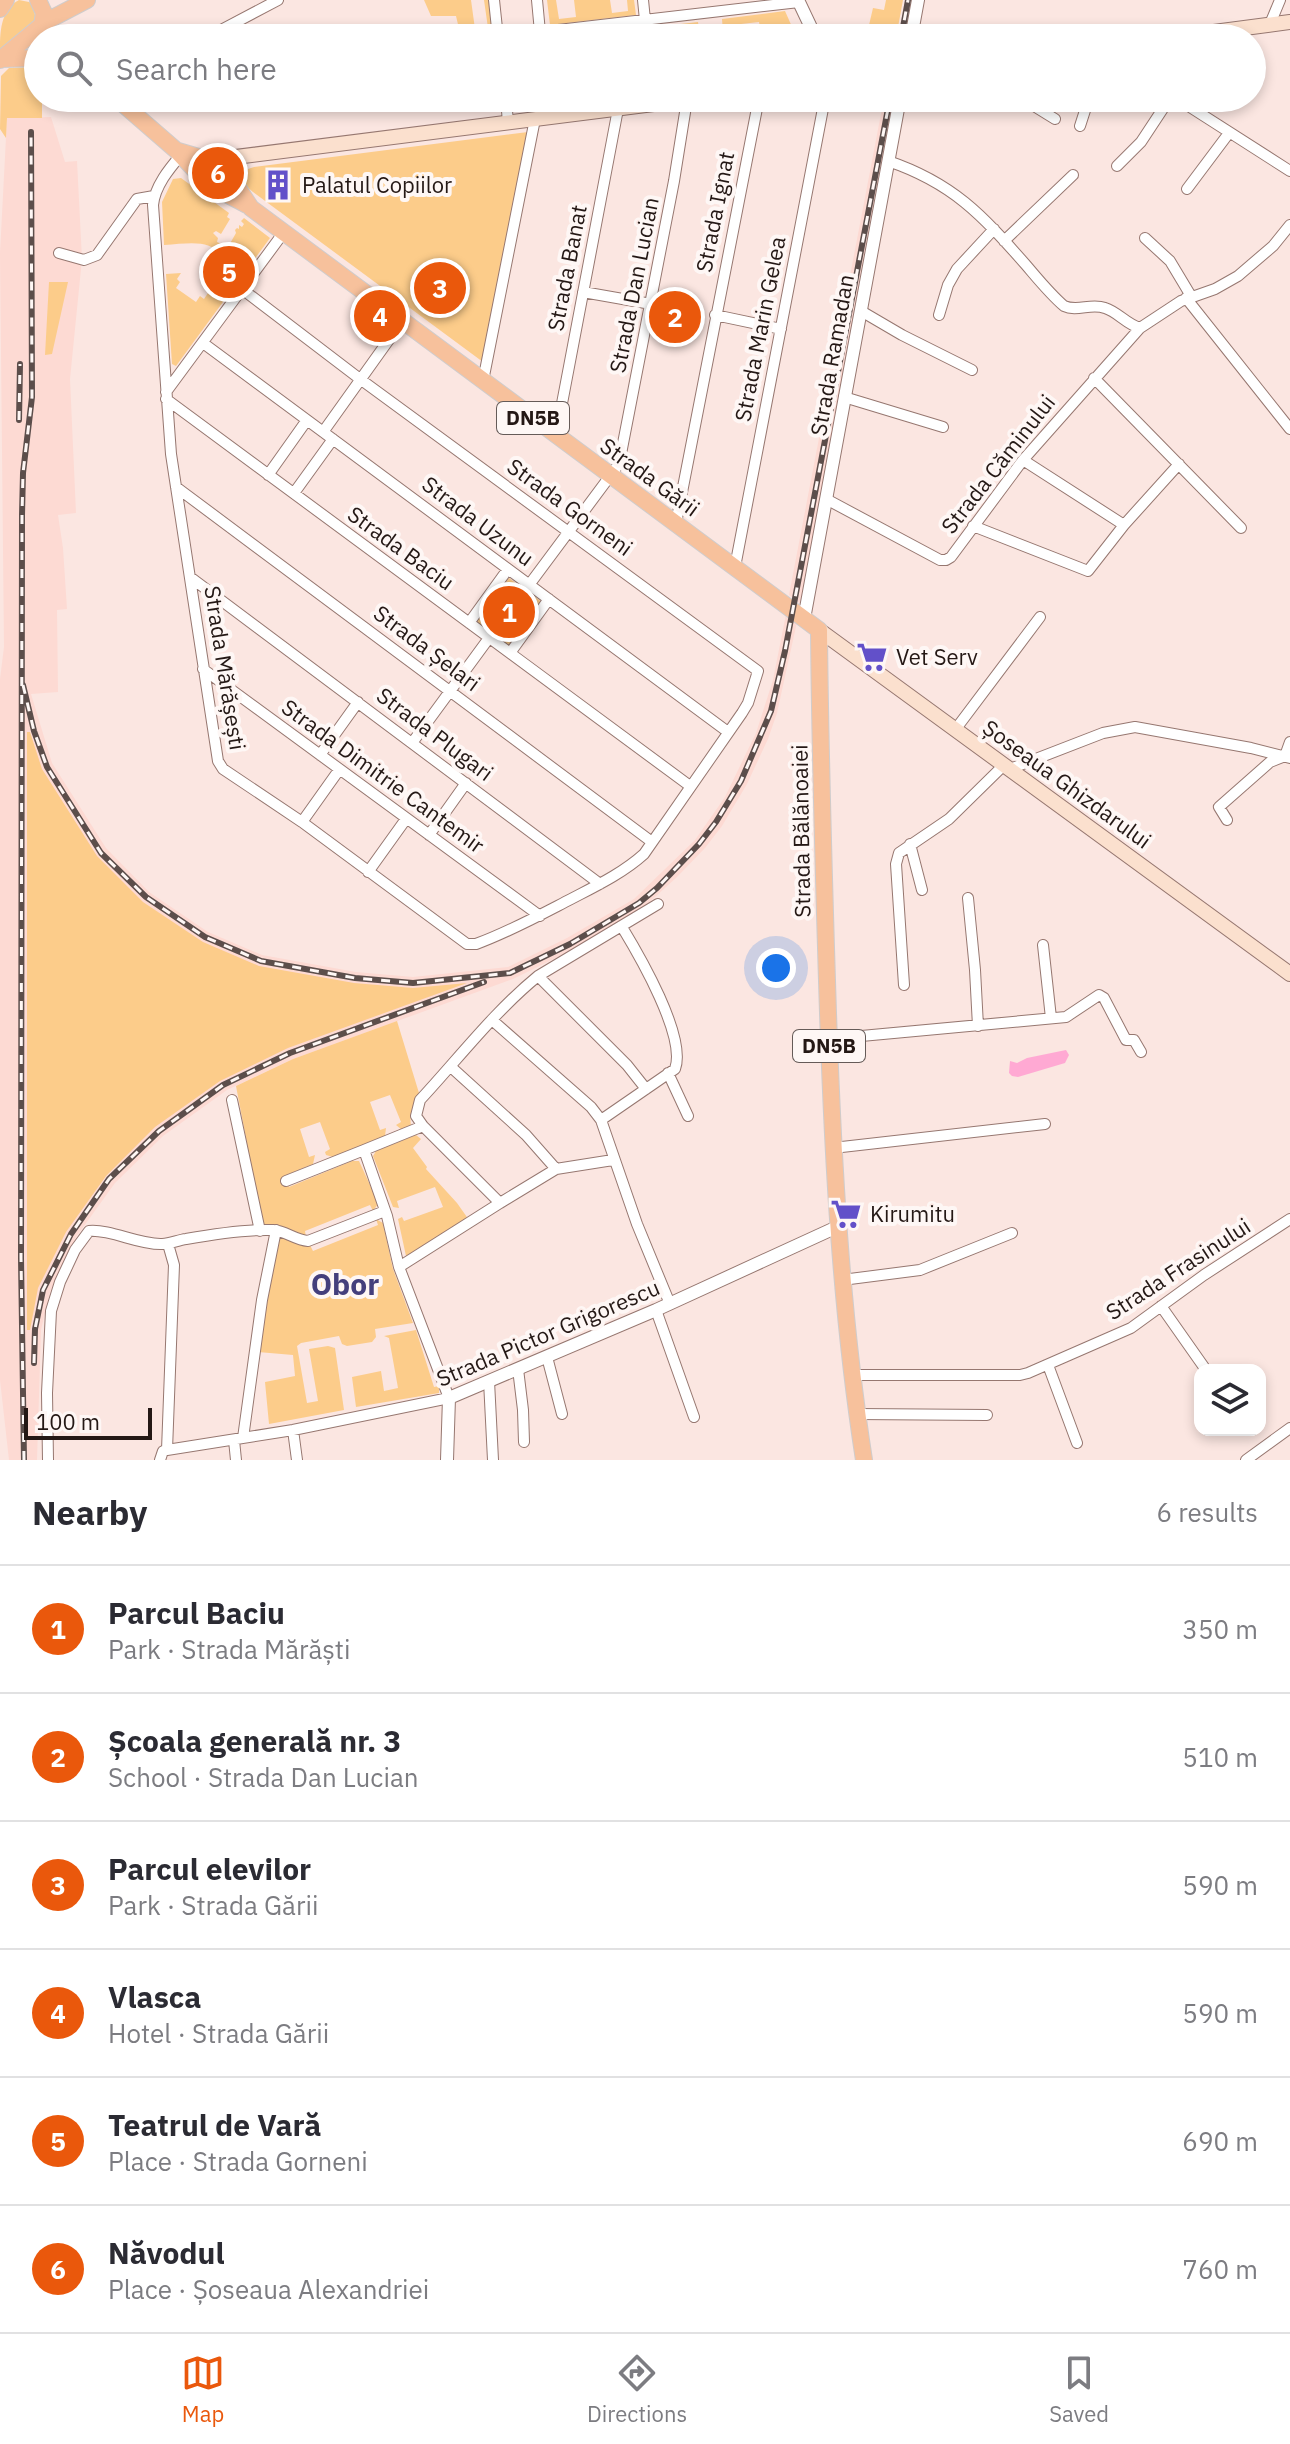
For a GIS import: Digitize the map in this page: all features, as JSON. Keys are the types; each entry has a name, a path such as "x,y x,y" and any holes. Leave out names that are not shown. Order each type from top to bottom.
{"main road":[{"path":"0,9 6,0"},
{"path":"43,24 40,2 80,2"},
{"path":"51,24 80,2"},
{"path":"1266,25 1290,22"},
{"path":"0,60 24,43"},
{"path":"0,60 24,59"},
{"name":"DN5B","path":"132,112 210,185 248,206"},
{"path":"251,156 226,187 210,185 204,170 216,160 593,112"},
{"name":"DN5B","path":"179,153 229,164 233,176"},
{"name":"Strada Gării","path":"233,176 248,206 819,630"},
{"name":"Șoseaua Ghizdarului","path":"819,630 1290,974"},
{"name":"Strada Bălănoaiei","path":"819,630 837,1227 864,1460"}],"street":[{"path":"233,24 278,0"},
{"path":"494,0 497,24"},
{"path":"537,0 539,24"},
{"path":"643,0 645,20"},
{"path":"914,24 918,0"},
{"path":"1270,24 1280,0"},
{"path":"610,24 798,1 809,24"},
{"path":"507,112 508,123"},
{"name":"Strada Banat","path":"556,435 617,112"},
{"name":"Strada Dan Lucian","path":"529,585 620,460 691,112"},
{"name":"Strada Ignat","path":"676,523 756,112"},
{"name":"Strada Marin Gelea","path":"735,567 822,112"},
{"name":"Strada Ramadan","path":"804,619 897,112"},
{"path":"1044,112 1055,119"},
{"path":"1080,126 1084,112"},
{"path":"1117,166 1141,142 1161,112"},
{"path":"1197,112 1290,171"},
{"path":"483,381 535,119"},
{"path":"1187,189 1229,133"},
{"path":"59,253 84,260 97,255 137,199 154,196 179,153"},
{"path":"888,161 947,188 976,211 1064,306 1073,309 1105,308 1140,328"},
{"path":"1004,241 1073,175"},
{"name":"Strada Mărășești","path":"154,196 166,396 176,487 216,757 220,765 467,944 481,942 540,916"},
{"name":"Strada Căminului","path":"826,499 940,560 946,560 1023,460 1140,328 1189,297 1215,289 1238,276 1273,246 1290,226"},
{"path":"939,315 948,285 957,269 994,229"},
{"path":"166,396 284,232"},
{"path":"1145,238 1170,261 1189,297 1290,429"},
{"name":"Strada Gorneni","path":"242,289 758,671 748,703 728,732"},
{"path":"583,292 651,304"},
{"path":"861,311 972,370"},
{"path":"715,315 781,329"},
{"path":"323,432 403,320"},
{"name":"Strada Uzunu","path":"203,343 728,732"},
{"path":"1094,378 1241,528"},
{"name":"Strada Baciu","path":"166,396 268,475 690,786"},
{"path":"844,397 943,427"},
{"path":"268,475 307,420"},
{"path":"294,493 333,439"},
{"path":"1023,460 1124,525"},
{"path":"973,526 1088,571 1179,464"},
{"name":"Strada Șelari","path":"176,487 652,842"},
{"path":"469,623 508,569"},
{"name":"Strada Plugari","path":"190,577 600,884"},
{"path":"510,653 549,599"},
{"path":"955,730 1040,617"},
{"path":"412,743 489,638"},
{"name":"Strada Dimitrie Cantemir","path":"203,669 540,916"},
{"path":"320,755 358,702"},
{"path":"904,985 896,864 899,853 949,819 1007,767 1103,733 1135,727 1287,757"},
{"path":"540,916 634,863 728,732"},
{"path":"1287,757 1290,742"},
{"path":"1227,820 1219,807 1270,762 1287,757"},
{"path":"302,822 339,770"},
{"path":"429,835 466,783"},
{"path":"368,872 406,819"},
{"path":"910,844 922,890"},
{"path":"968,898 978,1026"},
{"path":"500,1203 423,1126 416,1116 417,1105 492,1020 538,976 658,904"},
{"path":"601,1120 675,1069 678,1060 670,1025 653,981 622,927"},
{"path":"1043,945 1051,1018"},
{"path":"538,976 627,1065 646,1089"},
{"path":"829,1039 1069,1016 1101,995 1126,1040 1134,1040 1141,1052"},
{"path":"492,1020 591,1107 601,1120 613,1160 670,1304"},
{"path":"451,1067 526,1135 556,1169"},
{"path":"668,1073 688,1116"},
{"path":"232,1100 260,1231"},
{"path":"833,1148 1045,1124"},
{"path":"286,1181 423,1126"},
{"path":"364,1150 385,1211 399,1267 449,1398 447,1460"},
{"path":"399,1267 556,1169 613,1160"},
{"path":"48,1460 51,1311 75,1250 89,1231 162,1245 195,1237 276,1230 308,1241 385,1211"},
{"name":"Strada Frasinului","path":"852,1375 1020,1375 1131,1328 1290,1219"},
{"name":"Strada Pictor Grigorescu","path":"167,1450 293,1430 449,1398 670,1304 837,1227"},
{"path":"236,1460 276,1230"},
{"path":"842,1280 920,1270 1012,1233"},
{"path":"160,1460 163,1451 167,1450 174,1265 168,1244"},
{"path":"1161,1306 1202,1364"},
{"path":"656,1310 694,1417"},
{"path":"547,1357 562,1414"},
{"path":"1048,1365 1077,1443"},
{"path":"518,1369 524,1442"},
{"path":"489,1381 493,1460"},
{"path":"857,1414 987,1415"},
{"path":"1246,1460 1290,1428"},
{"path":"293,1430 297,1460"}],"shaded area":[{"path":"19,0 29,2 33,5 36,20 32,24 24,24 24,31 0,53 1,30 13,4"},
{"path":"424,0 471,0 474,24 458,24 456,16 431,16"},
{"path":"484,0 489,0 492,24 487,24"},
{"path":"547,0 556,0 559,19 576,17 574,0 610,0 612,13 628,11 627,0 634,0 636,15 550,24"},
{"path":"886,0 903,0 899,24 869,24 873,8 884,10"},
{"path":"785,11 791,24 722,24 722,19"},
{"path":"24,67 24,112 42,112 42,118 7,118 6,138 0,129 1,76 9,68"},
{"path":"881,112 893,112 801,604 789,595"},
{"path":"51,117 65,162 77,161 82,259 70,379 76,513 58,515 67,609 57,610 58,692 31,694 52,763 106,848 149,892 208,932 262,955 356,972 413,977 508,967 567,938 634,899 695,840 725,797 756,733 773,680 786,614 797,622 777,713 747,784 705,848 643,908 574,949 513,979 293,1059 227,1090 163,1136 115,1183 76,1237 50,1292 41,1330 37,1460 9,1460 0,1380 0,679 4,647 0,253 7,118"},
{"path":"528,132 483,362 253,192 246,186 243,177 248,169 254,167"},
{"path":"181,178 229,213 227,217 230,219 221,234 213,233 218,238 217,242 228,247 235,230 244,224 241,221 244,218 270,238 176,366 172,364 166,274 181,273 176,288 196,302 200,296 204,299 210,290 209,285 232,272 213,248 196,243 164,245 162,202 173,179"},
{"path":"49,282 68,282 52,354 45,355"},
{"path":"509,578 542,602 510,646 477,622"},
{"path":"27,732 30,732 42,769 97,856 143,902 203,942 259,966 354,983 413,988 467,983 288,1048 220,1081 155,1127 106,1176 66,1232 38,1288 30,1330 27,1330"},
{"path":"397,1021 419,1093 412,1109 411,1126 402,1130 396,1125 401,1122 390,1095 370,1102 380,1130 386,1128 385,1136 333,1157 326,1155 325,1152 330,1149 320,1122 300,1129 309,1157 315,1155 313,1164 284,1176 289,1187 352,1161 359,1161 378,1204 373,1211 370,1205 305,1231 306,1237 263,1227 236,1086 293,1059"},
{"path":"1066,1050 1069,1055 1065,1063 1018,1077 1009,1073 1010,1061 1017,1063"},
{"path":"416,1135 421,1139 413,1148 426,1169 469,1220 406,1256 398,1219 402,1217 404,1221 443,1207 435,1187 397,1201 399,1208 393,1207 373,1156 376,1151"},
{"path":"376,1219 383,1223 393,1269 413,1323 375,1329 376,1337 372,1342 347,1346 342,1344 339,1336 301,1343 297,1346 307,1403 318,1401 309,1349 328,1346 335,1348 344,1410 269,1424 265,1382 295,1376 293,1355 258,1352 279,1235 310,1245 313,1251 378,1225"},
{"path":"416,1330 434,1387 439,1386 439,1393 356,1407 352,1377 381,1371 384,1391 398,1388 389,1338 384,1336"}],"railway":[{"path":"904,24 908,0"},
{"path":"23,685 47,767 101,853 146,897 205,937 261,961 355,978 413,983 510,973 570,944 639,903 699,844 716,822 741,781 771,711 887,112"},
{"path":"24,1460 21,1258 22,515 23,473 32,397 31,132"},
{"path":"19,420 20,364"},
{"path":"34,1363 35,1329 43,1290 71,1234 109,1179 159,1131 223,1085 290,1053 484,982"}],"place":[{"name":"Năvodul","path":"218,173"},
{"name":"Palatul Copiilor","path":"278,185"},
{"name":"Teatrul de Vară","path":"229,272"},
{"name":"Parcul elevilor","path":"440,288"},
{"name":"Vlasca","path":"380,316"},
{"name":"Școala generală nr. 3","path":"675,317"},
{"name":"Parcul Baciu","path":"509,612"},
{"name":"Vet Serv","path":"872,657"},
{"name":"Kirumitu","path":"846,1214"}],"district":[{"name":"Obor","path":"345,1285"}]}
